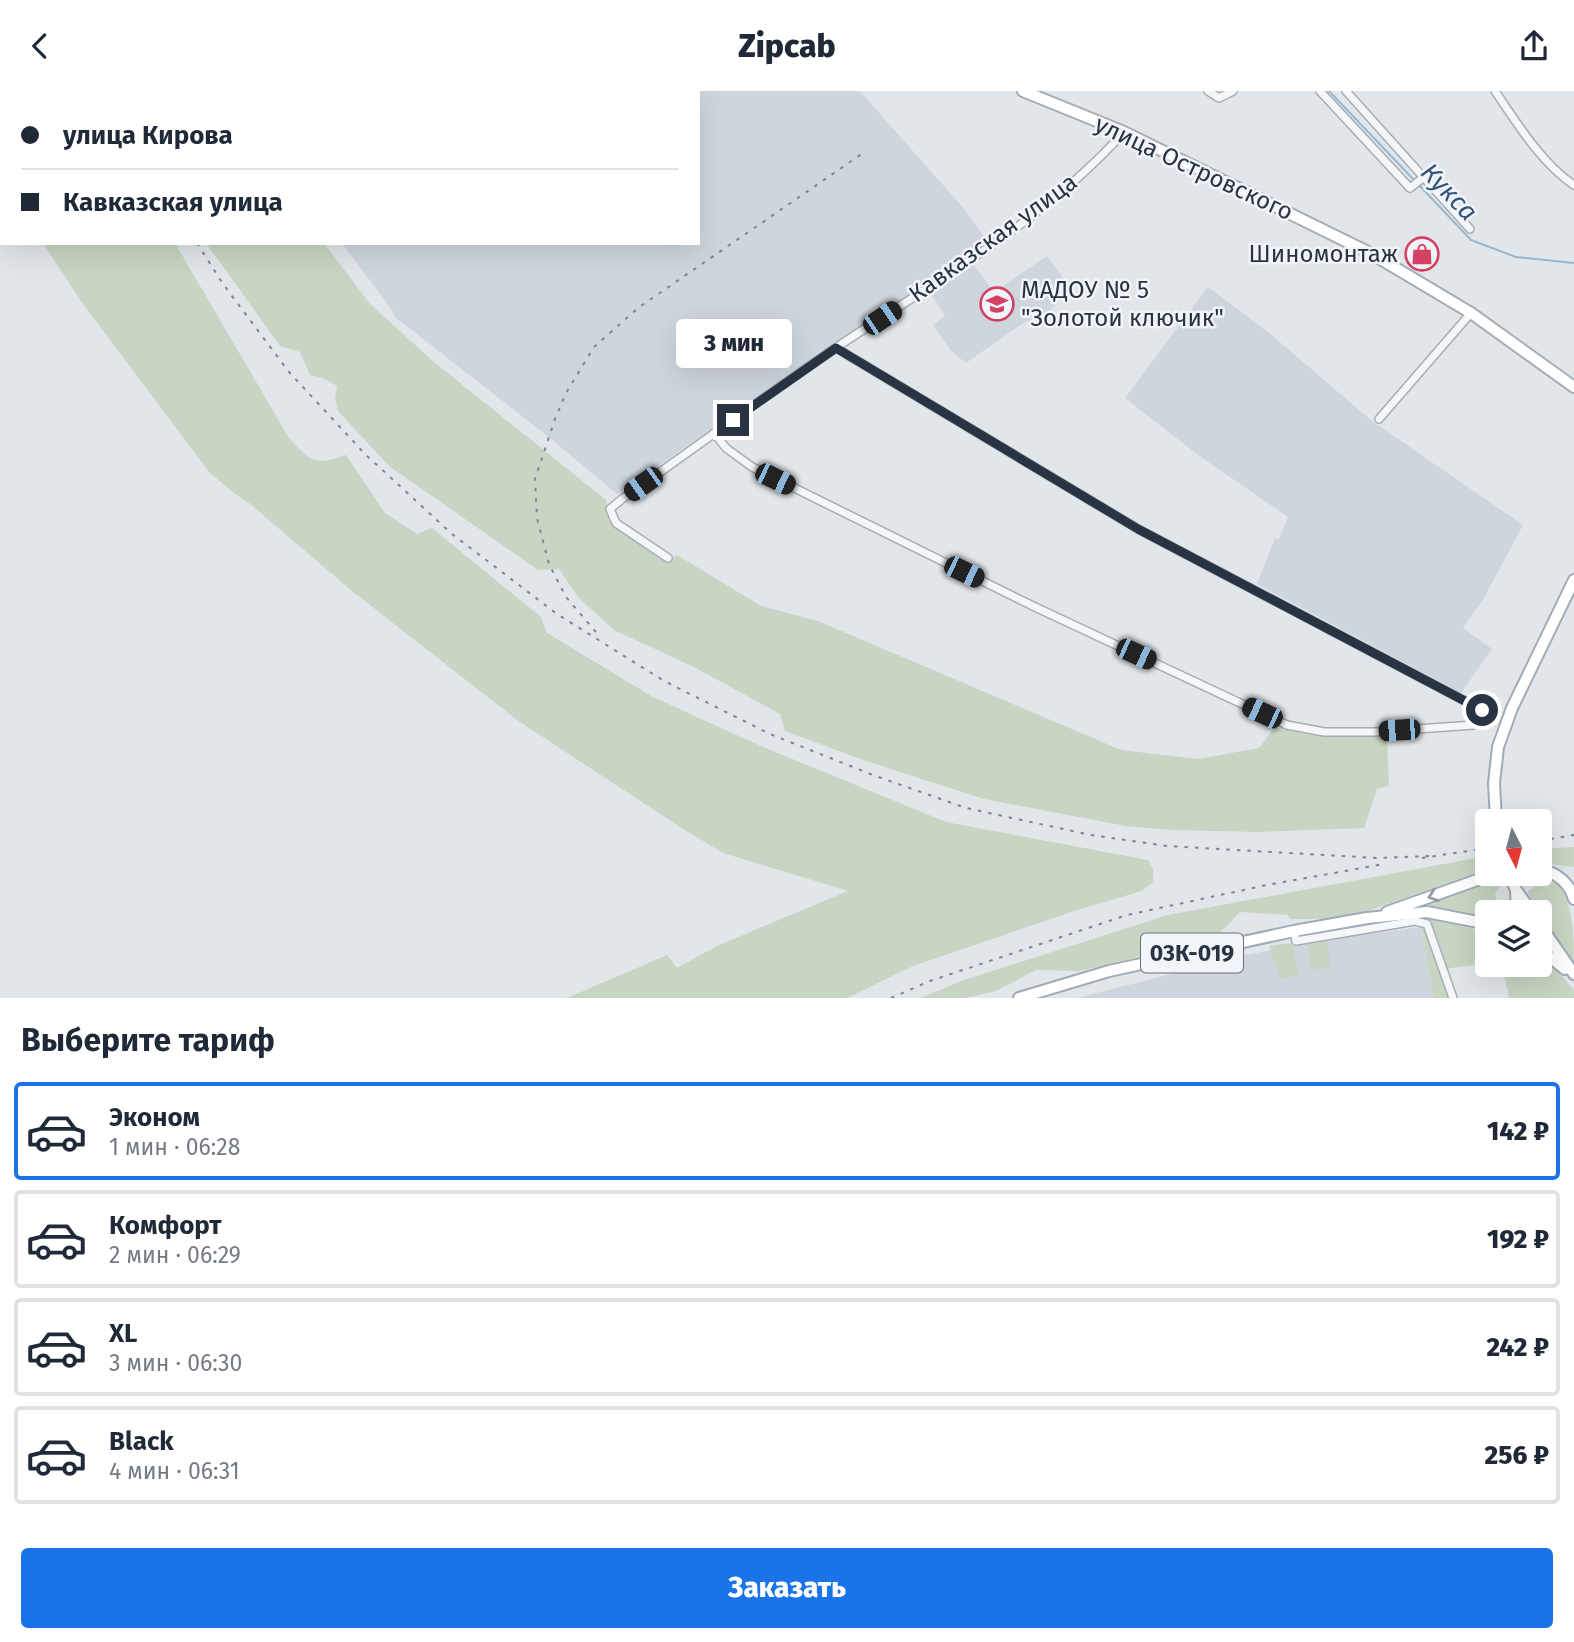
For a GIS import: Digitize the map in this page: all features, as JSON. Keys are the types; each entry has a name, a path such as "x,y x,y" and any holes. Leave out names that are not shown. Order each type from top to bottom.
{"main road":[{"name":"улица Островского","path":"1023,91 1124,132 1372,254 1471,313 1574,387"},
{"path":"1495,809 1494,783 1498,747 1511,708 1574,580"},
{"path":"1552,874 1564,880 1574,899"},
{"path":"1367,918 1475,881"},
{"path":"1514,886 1523,900"},
{"path":"1516,890 1516,900"},
{"name":"03К-019","path":"1019,998 1110,971 1367,918 1427,912 1475,923"},
{"path":"1552,943 1574,976"},
{"path":"1552,959 1574,976"}],"street":[{"path":"1208,91 1219,98 1233,91"},
{"path":"1321,91 1410,188 1419,181"},
{"path":"1346,91 1419,181 1471,229"},
{"path":"1494,91 1527,137 1565,179 1574,185"},
{"name":"Кавказская улица","path":"668,558 615,523 610,509 836,348 997,241 1058,196 1124,132"},
{"path":"1379,419 1471,313"},
{"path":"714,433 726,448 752,467 1035,607 1287,725 1324,731 1374,731 1474,725 1482,710 1138,529 836,348"},
{"path":"1294,931 1296,941 1415,921 1427,924 1453,998"}],"shaded area":[{"path":"700,91 860,91 965,210 987,240 617,494 395,317 343,245 700,245"},
{"name":"МАДОУ № 5 \"Золотой ключик\"","path":"1047,256 1071,289 1044,317 1023,323 966,363 951,351 933,325 945,316 930,292 973,264 994,292"},
{"path":"1208,287 1269,333 1372,421 1523,525 1484,598 1463,628 1492,649 1461,693 1257,584 1275,538 1279,539 1288,517 1198,455 1125,398"},
{"path":"1421,927 1434,998 1078,998 1241,956 1329,939"}],"green space":[{"path":"44,245 176,245 289,438 314,460 346,455 385,513 417,534 432,528 541,617 547,633 653,697 763,747 946,822 1148,860 1153,869 1153,882 1142,891 1077,910 913,966 847,998 567,998 667,955 677,968 719,945 848,891 723,853 517,720 352,591 210,473 81,301"},
{"path":"207,245 326,245 370,304 434,362 606,500 610,522 666,562 677,555 761,606 818,621 1121,750 1198,759 1259,748 1275,727 1310,735 1387,736 1389,786 1377,789 1364,828 1258,832 1126,826 984,799 866,761 785,731 780,714 694,667 614,630 579,598 559,569 538,570 389,466 338,411 335,398 337,386 310,375 300,352 280,346"},
{"path":"1574,847 1574,867 1552,864 1552,848"},
{"path":"1475,858 1475,873 1368,911 1328,919 1290,919 1288,915 1240,912 1215,938 1079,971 1036,970 996,991 966,998 921,998 964,980 1168,915"},
{"path":"1552,879 1560,887 1570,911 1574,963 1552,933 1552,900 1532,900 1528,892 1535,886 1552,886"},
{"path":"1475,885 1500,886 1495,894 1497,900 1475,900 1475,916 1429,906 1428,903"},
{"path":"1429,919 1475,929 1475,965 1444,969 1450,998 1434,998 1421,927"},
{"path":"1327,937 1330,967 1311,970 1307,941"},
{"path":"1292,943 1299,975 1280,979 1269,946"},
{"path":"1552,965 1574,990 1574,998 1509,998 1505,977 1552,977"}],"waterway":[{"name":"Кукса","path":"1329,91 1415,181"},
{"name":"Кукса","path":"1419,185 1471,240 1516,257 1574,263"}],"railway":[{"path":"596,632 566,597 549,564 537,518 535,479 566,393 594,347 638,308 866,151"},
{"path":"198,245 223,284 289,372 365,454 452,534 557,614 664,681 770,734 966,808 1091,835 1167,846 1377,858 1431,856"},
{"path":"1552,839 1574,835"},
{"path":"1422,858 1475,850"},
{"path":"891,998 930,981 1127,915 1267,885 1384,864"}],"place":[{"name":"Шиномонтаж","path":"1422,254"},
{"name":"МАДОУ № 5 \"Золотой ключик\"","path":"997,304"}],"route":[{"path":"733,420 836,348 1138,529 1482,710"}]}
